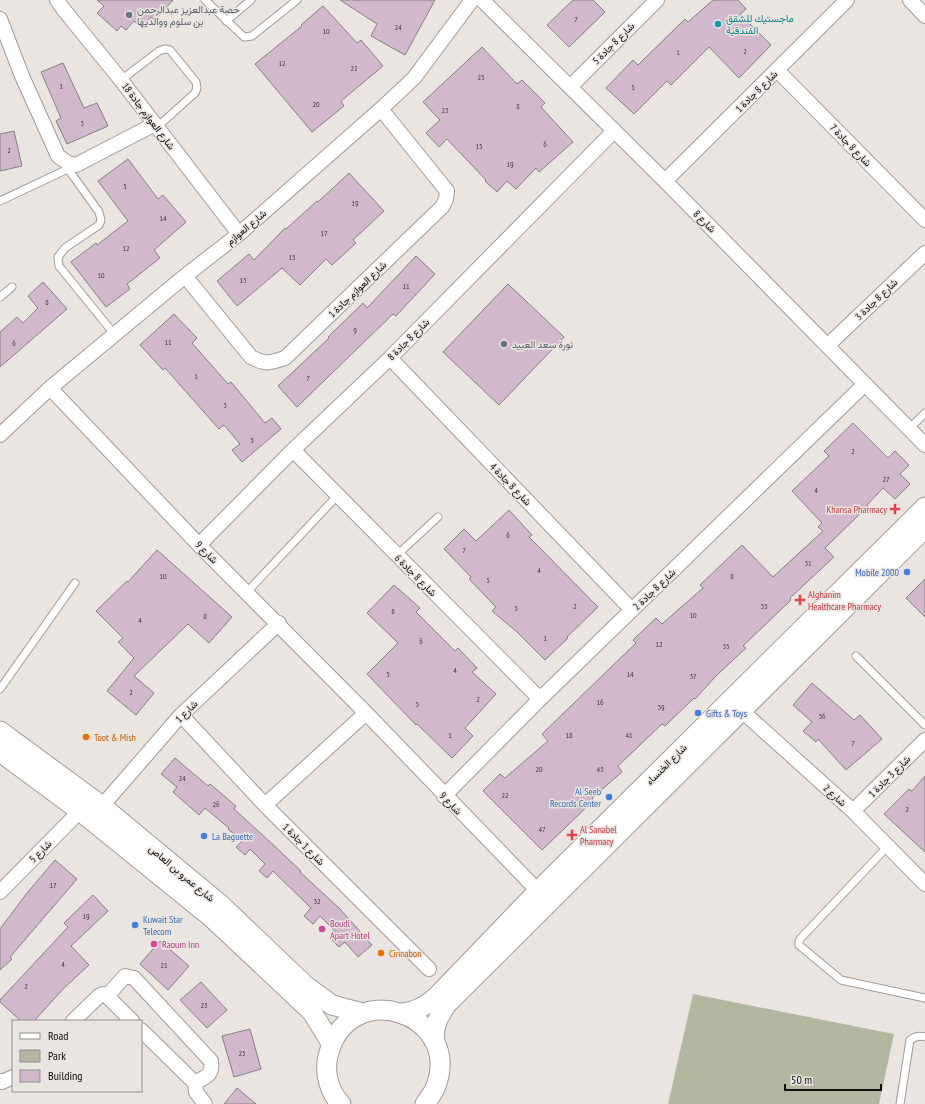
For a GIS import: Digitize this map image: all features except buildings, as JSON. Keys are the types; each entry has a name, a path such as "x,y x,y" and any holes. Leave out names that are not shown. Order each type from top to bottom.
{"street":[{"name":"شارع العوازم جادة 18","path":"57,0 121,80 239,234"},
{"name":"شارع العوازم","path":"0,435 50,388 185,276 239,234 381,109 414,78 472,0"},
{"name":"شارع 8","path":"482,0 665,181 925,445"},
{"name":"شارع 8 جادة 5","path":"570,87 657,0"},
{"name":"شارع 8 جادة 1","path":"665,181 847,0"},
{"path":"910,0 925,16"},
{"path":"0,19 22,76 58,156 72,167 156,126"},
{"name":"شارع 8 جادة 7","path":"777,70 925,220"},
{"name":"شارع العوازم جادة 1","path":"185,276 251,357 262,363 270,363 285,358 442,207 446,199 447,191 381,109"},
{"name":"شارع 8 جادة 8","path":"199,545 293,450 390,358 614,131"},
{"name":"شارع 8 جادة 3","path":"827,346 925,253"},
{"name":"شارع 8 جادة 4","path":"390,358 632,610"},
{"name":"شارع 8 جادة 2","path":"444,796 540,699 865,384"},
{"name":"شارع 9","path":"50,388 199,545 279,623 444,796 538,891"},
{"name":"شارع 8 جادة 6","path":"293,450 540,699"},
{"name":"شارع الخنساء","path":"403,1013 418,1010 437,996 538,891 925,507"},
{"name":"شارع الخنساء","path":"434,1041 435,1025 447,1004 925,528"},
{"name":"شارع 1","path":"102,806 181,715 279,623"},
{"name":"شارع 2","path":"742,711 853,811 925,884"},
{"path":"266,805 366,713"},
{"name":"شارع 1 جادة 1","path":"181,715 266,805 428,969"},
{"name":"شارع عمرو بن العاص","path":"0,730 102,806 220,904 306,986 332,1005 362,1013"},
{"name":"شارع 3 جادة 1","path":"853,811 925,740"},
{"name":"شارع عمرو بن العاص","path":"0,752 80,810 211,917 312,1012 331,1043"},
{"name":"شارع 5","path":"0,892 80,810"},
{"path":"107,996 125,976 134,978 211,1061 212,1070 208,1075 195,1084"},
{"path":"74,1020 103,994 107,996 131,1020"},
{"path":"341,1104 329,1085 326,1064 331,1043 339,1030 349,1020 362,1013 383,1010 403,1013 416,1020 426,1029 434,1041 440,1064 439,1076 436,1096 425,1104"},
{"path":"142,1031 195,1084 196,1092 205,1104"},
{"path":"0,1081 2,1082 12,1077"},
{"path":"323,1104 329,1085"}],"lane":[{"path":"205,0 244,37 252,36 297,0"},
{"path":"226,21 251,0"},
{"path":"121,80 159,51 165,49 170,50 196,82 197,88 195,93 156,126"},
{"path":"0,201 72,167 99,212 101,220 99,225 65,248 58,257 59,266 115,335"},
{"path":"0,297 12,287"},
{"path":"909,429 925,413"},
{"path":"247,592 338,495"},
{"path":"397,555 438,517"},
{"path":"0,689 75,583"},
{"path":"856,656 925,725"},
{"path":"888,846 801,938 799,941 799,946 841,980 925,998"},
{"path":"900,1104 910,1040 914,1037 925,1037"}],"green space":[{"path":"693,994 894,1034 879,1104 668,1104"}],"place":[{"name":"حصة عبدالعزيز عبدالرحمن بن سلوم ووالديها","path":"129,15"},
{"name":"ماجستيك للشقق الفندقية","path":"718,24"},
{"name":"نورة سعد العبيد","path":"504,344"},
{"name":"Khansa Pharmacy","path":"895,509"},
{"name":"Mobile 2000","path":"907,572"},
{"name":"Alghanim Healthcare Pharmacy","path":"800,600"},
{"name":"Gifts & Toys","path":"698,713"},
{"name":"Toot & Mish","path":"86,737"},
{"name":"Al Seeb Records Center","path":"609,797"},
{"name":"Al Sanabel Pharmacy","path":"572,835"},
{"name":"La Baguette","path":"204,836"},
{"name":"Kuwait Star Telecom","path":"135,925"},
{"name":"Boudl Apart Hotel","path":"322,929"},
{"name":"Raoum Inn","path":"154,944"},
{"name":"Cinnabon","path":"381,953"}]}
